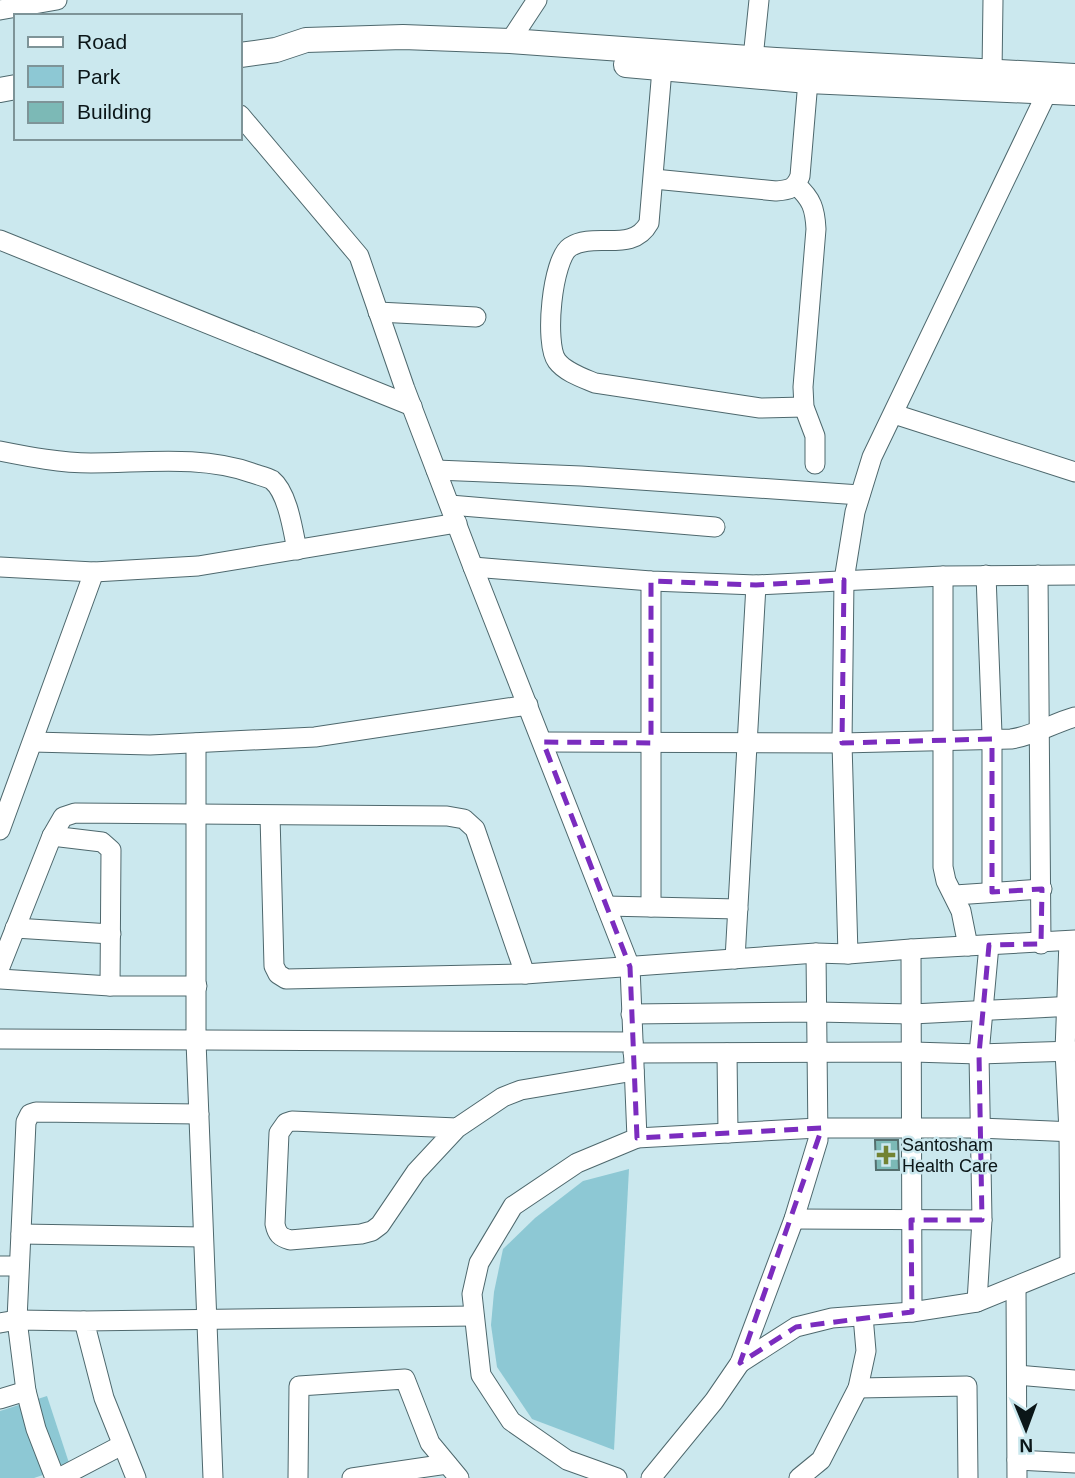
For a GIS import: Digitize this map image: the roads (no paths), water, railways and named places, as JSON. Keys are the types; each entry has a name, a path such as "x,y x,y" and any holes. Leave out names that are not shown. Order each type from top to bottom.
{"main road":[{"path":"242,55 276,50 306,40 403,37 510,41 754,58 809,71"},
{"path":"276,50 474,50 662,69 809,71 1059,81"},
{"path":"924,77 992,72 1059,81 1075,93"}],"street":[{"path":"0,10 57,0"},
{"path":"510,41 537,0"},
{"path":"754,58 759,0"},
{"path":"992,72 993,0"},
{"path":"662,69 649,223 644,233 635,238 584,242 570,247 561,257 556,270 550,339 557,361 574,374 595,383 760,408 804,407"},
{"path":"654,179 789,190 796,185 800,176 809,71"},
{"path":"848,954 842,743 844,580 855,512 872,457 1059,81"},
{"path":"242,118 359,256 436,470 630,967 637,1138"},
{"path":"796,185 808,195 815,208 816,229 803,387 804,407 815,436 815,464"},
{"path":"0,240 412,406"},
{"path":"378,312 476,317"},
{"path":"894,414 1075,472"},
{"path":"0,451 90,463 144,460 197,462 241,469 272,481 287,503 297,551"},
{"path":"436,470 581,476 860,495"},
{"path":"0,567 94,572 198,566 297,551 454,514 715,527"},
{"path":"473,566 651,581 757,585 943,576 1075,575"},
{"path":"0,830 94,572"},
{"path":"986,575 992,739 992,892"},
{"path":"1038,575 1041,944"},
{"path":"943,576 943,867 946,881 961,911 968,946"},
{"path":"651,581 651,907"},
{"path":"735,959 757,585"},
{"path":"33,743 150,745 315,737 528,705"},
{"path":"543,742 842,743 992,739 1027,737 1075,717"},
{"path":"196,743 196,1041 213,1478"},
{"path":"0,967 62,817 75,813 433,816 464,819 475,829 525,974"},
{"path":"270,816 274,966 278,974 286,979 525,974 816,953 848,954 911,948 1072,941 1072,1263 978,1303 912,1312 832,1318 796,1327 740,1363"},
{"path":"52,836 102,842 111,850 110,986"},
{"path":"955,895 1042,889"},
{"path":"607,906 738,909"},
{"path":"15,928 111,934"},
{"path":"978,1303 982,1220 979,1055 989,945"},
{"path":"911,948 912,1312"},
{"path":"651,1478 714,1401 740,1363 794,1219 818,1140 816,953"},
{"path":"0,979 110,986 197,986"},
{"path":"631,1014 912,1014 1071,1006"},
{"path":"0,1039 196,1041 633,1055 913,1052 979,1055 1070,1051"},
{"path":"727,1053 728,1133"},
{"path":"457,1128 292,1121 286,1123 278,1133 277,1231 282,1238 290,1240 372,1231 386,1218 416,1172 457,1128 503,1097 633,1055"},
{"path":"122,1445 57,1478 37,1429 8,1322 10,1266 21,1234 26,1122 30,1114 36,1112 199,1114"},
{"path":"617,1478 567,1460 511,1421 481,1375 472,1294 479,1263 513,1206 577,1163 637,1138 818,1128 979,1128 1072,1132"},
{"path":"794,1219 982,1220"},
{"path":"21,1234 203,1237"},
{"path":"1016,1288 1017,1469 1075,1463"},
{"path":"8,1322 474,1316"},
{"path":"799,1478 821,1460 858,1388 866,1351 863,1316"},
{"path":"84,1321 104,1398 136,1478"},
{"path":"1017,1375 1075,1380"},
{"path":"299,1478 299,1385 405,1379 430,1443 453,1471"},
{"path":"858,1388 967,1387 968,1478"},
{"path":"0,1399 26,1391"},
{"path":"352,1478 453,1471"}],"place":[{"name":"Santosham Health Care","path":"886,1155"}]}
